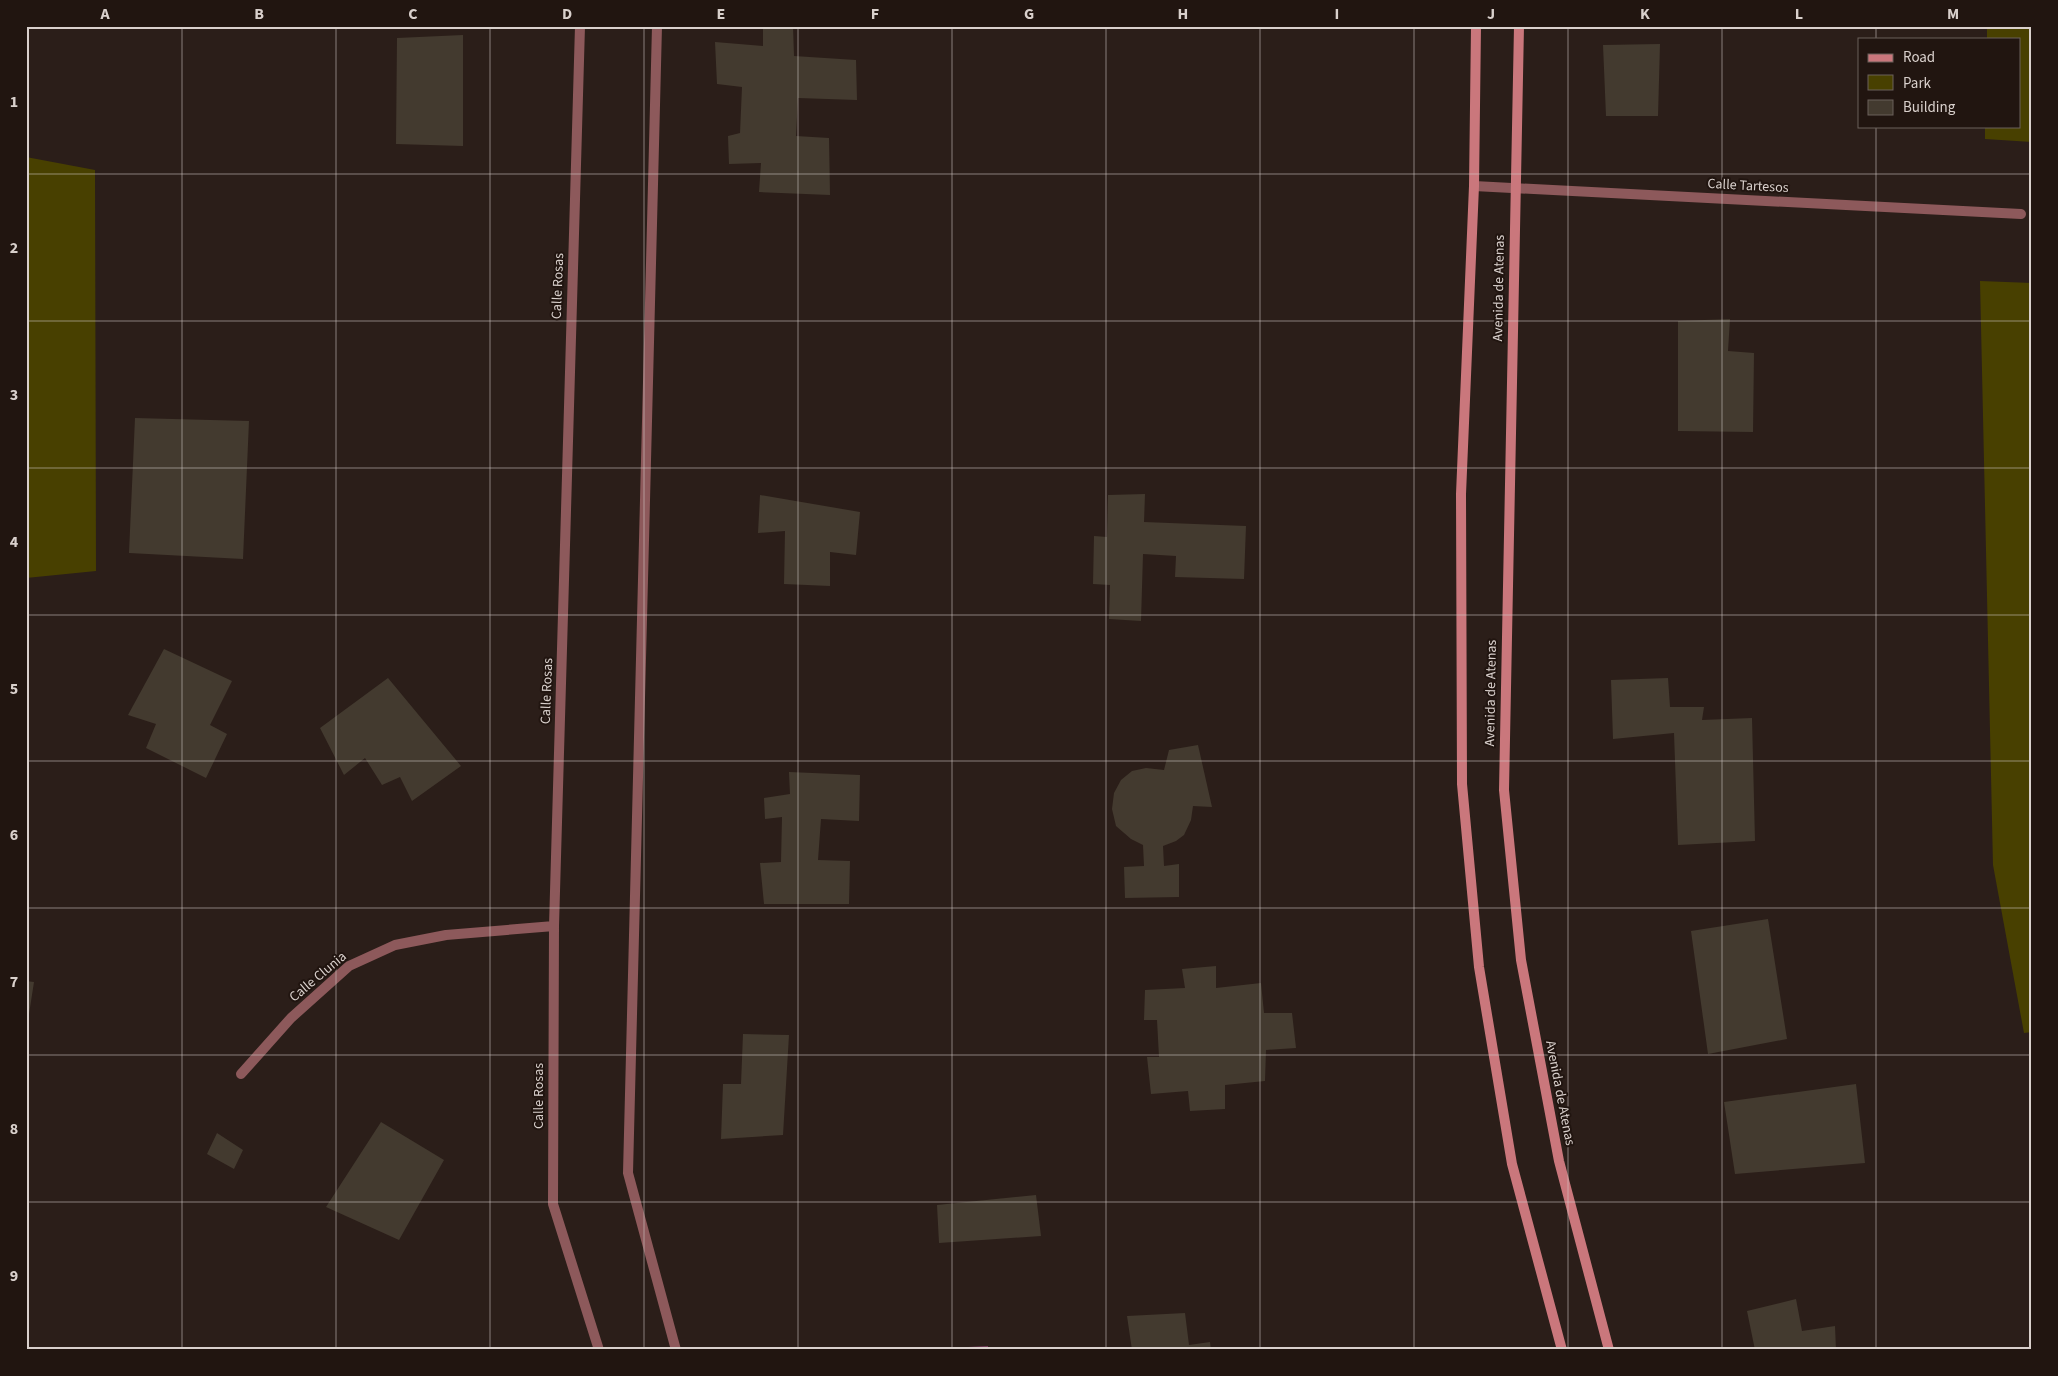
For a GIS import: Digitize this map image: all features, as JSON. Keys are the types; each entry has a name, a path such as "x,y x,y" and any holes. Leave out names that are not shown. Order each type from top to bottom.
{"main road":[{"name":"Avenida de Atenas","path":"1476,26 1474,186 1462,494 1462,784 1479,967 1512,1164 1562,1350"},
{"name":"Avenida de Atenas","path":"1520,26 1515,188 1504,790 1520,960 1559,1161 1609,1350"}],"street":[{"name":"Calle Rosas","path":"580,26 554,926 552,1204 598,1350"},
{"path":"657,26 628,1173 676,1350"},
{"name":"Calle Tartesos","path":"1474,186 2021,214"},
{"name":"Calle Clunia","path":"241,1074 291,1018 349,966 395,945 446,935 554,926"}],"green space":[{"path":"1987,26 2032,26 2032,142 1985,139 1985,128 2020,128 2020,38 1987,38"},
{"path":"26,157 95,170 96,571 26,578"},
{"path":"1980,281 2032,283 2032,1032 2024,1033 1993,865"}],"shaded area":[{"path":"988,1346 988,1350 948,1348"}],"building":[{"path":"763,26 793,26 794,56 856,60 857,100 798,98 796,136 829,138 830,195 759,192 761,163 729,164 728,136 740,133 742,87 717,84 715,42 763,46"},
{"path":"463,35 463,146 396,144 397,38"},
{"path":"1660,44 1658,116 1606,116 1603,45"},
{"path":"1730,319 1728,351 1754,353 1753,432 1678,431 1678,321"},
{"path":"135,418 249,421 243,559 129,553"},
{"path":"1145,494 1144,522 1246,526 1244,579 1175,577 1176,556 1143,554 1141,621 1109,619 1110,585 1093,584 1094,536 1107,537 1108,495"},
{"path":"760,495 860,512 856,555 830,552 830,586 784,584 785,531 758,533"},
{"path":"164,649 232,681 210,725 227,734 206,778 146,748 156,724 128,715"},
{"path":"388,678 461,766 412,801 400,777 382,785 365,758 344,775 320,728"},
{"path":"1668,678 1670,707 1704,707 1702,720 1752,718 1755,841 1678,845 1674,733 1613,739 1611,680"},
{"path":"1198,745 1212,807 1193,806 1191,820 1184,835 1176,841 1163,846 1164,866 1179,864 1179,897 1125,898 1124,867 1144,866 1143,845 1131,839 1116,826 1112,809 1114,793 1121,780 1132,771 1146,768 1164,770 1169,750"},
{"path":"789,772 860,775 859,821 821,819 818,860 850,861 849,904 764,904 760,863 781,862 782,817 765,819 764,798 790,794"},
{"path":"1768,919 1787,1039 1708,1054 1691,931"},
{"path":"1216,966 1216,988 1261,983 1264,1013 1292,1013 1296,1048 1266,1050 1265,1081 1225,1085 1225,1109 1190,1111 1188,1091 1151,1094 1147,1057 1159,1057 1157,1020 1144,1020 1145,990 1185,988 1182,969"},
{"path":"26,981 34,982 27,1027 26,1027"},
{"path":"743,1034 789,1035 783,1135 721,1139 723,1084 741,1084"},
{"path":"1856,1084 1865,1163 1735,1174 1724,1102"},
{"path":"381,1122 444,1160 399,1240 326,1207"},
{"path":"217,1133 243,1150 234,1169 207,1154"},
{"path":"1036,1195 1041,1236 939,1243 937,1205"},
{"path":"1796,1299 1802,1331 1835,1326 1836,1350 1755,1350 1747,1311"},
{"path":"1185,1313 1189,1345 1210,1342 1211,1350 1132,1350 1127,1316"}]}
